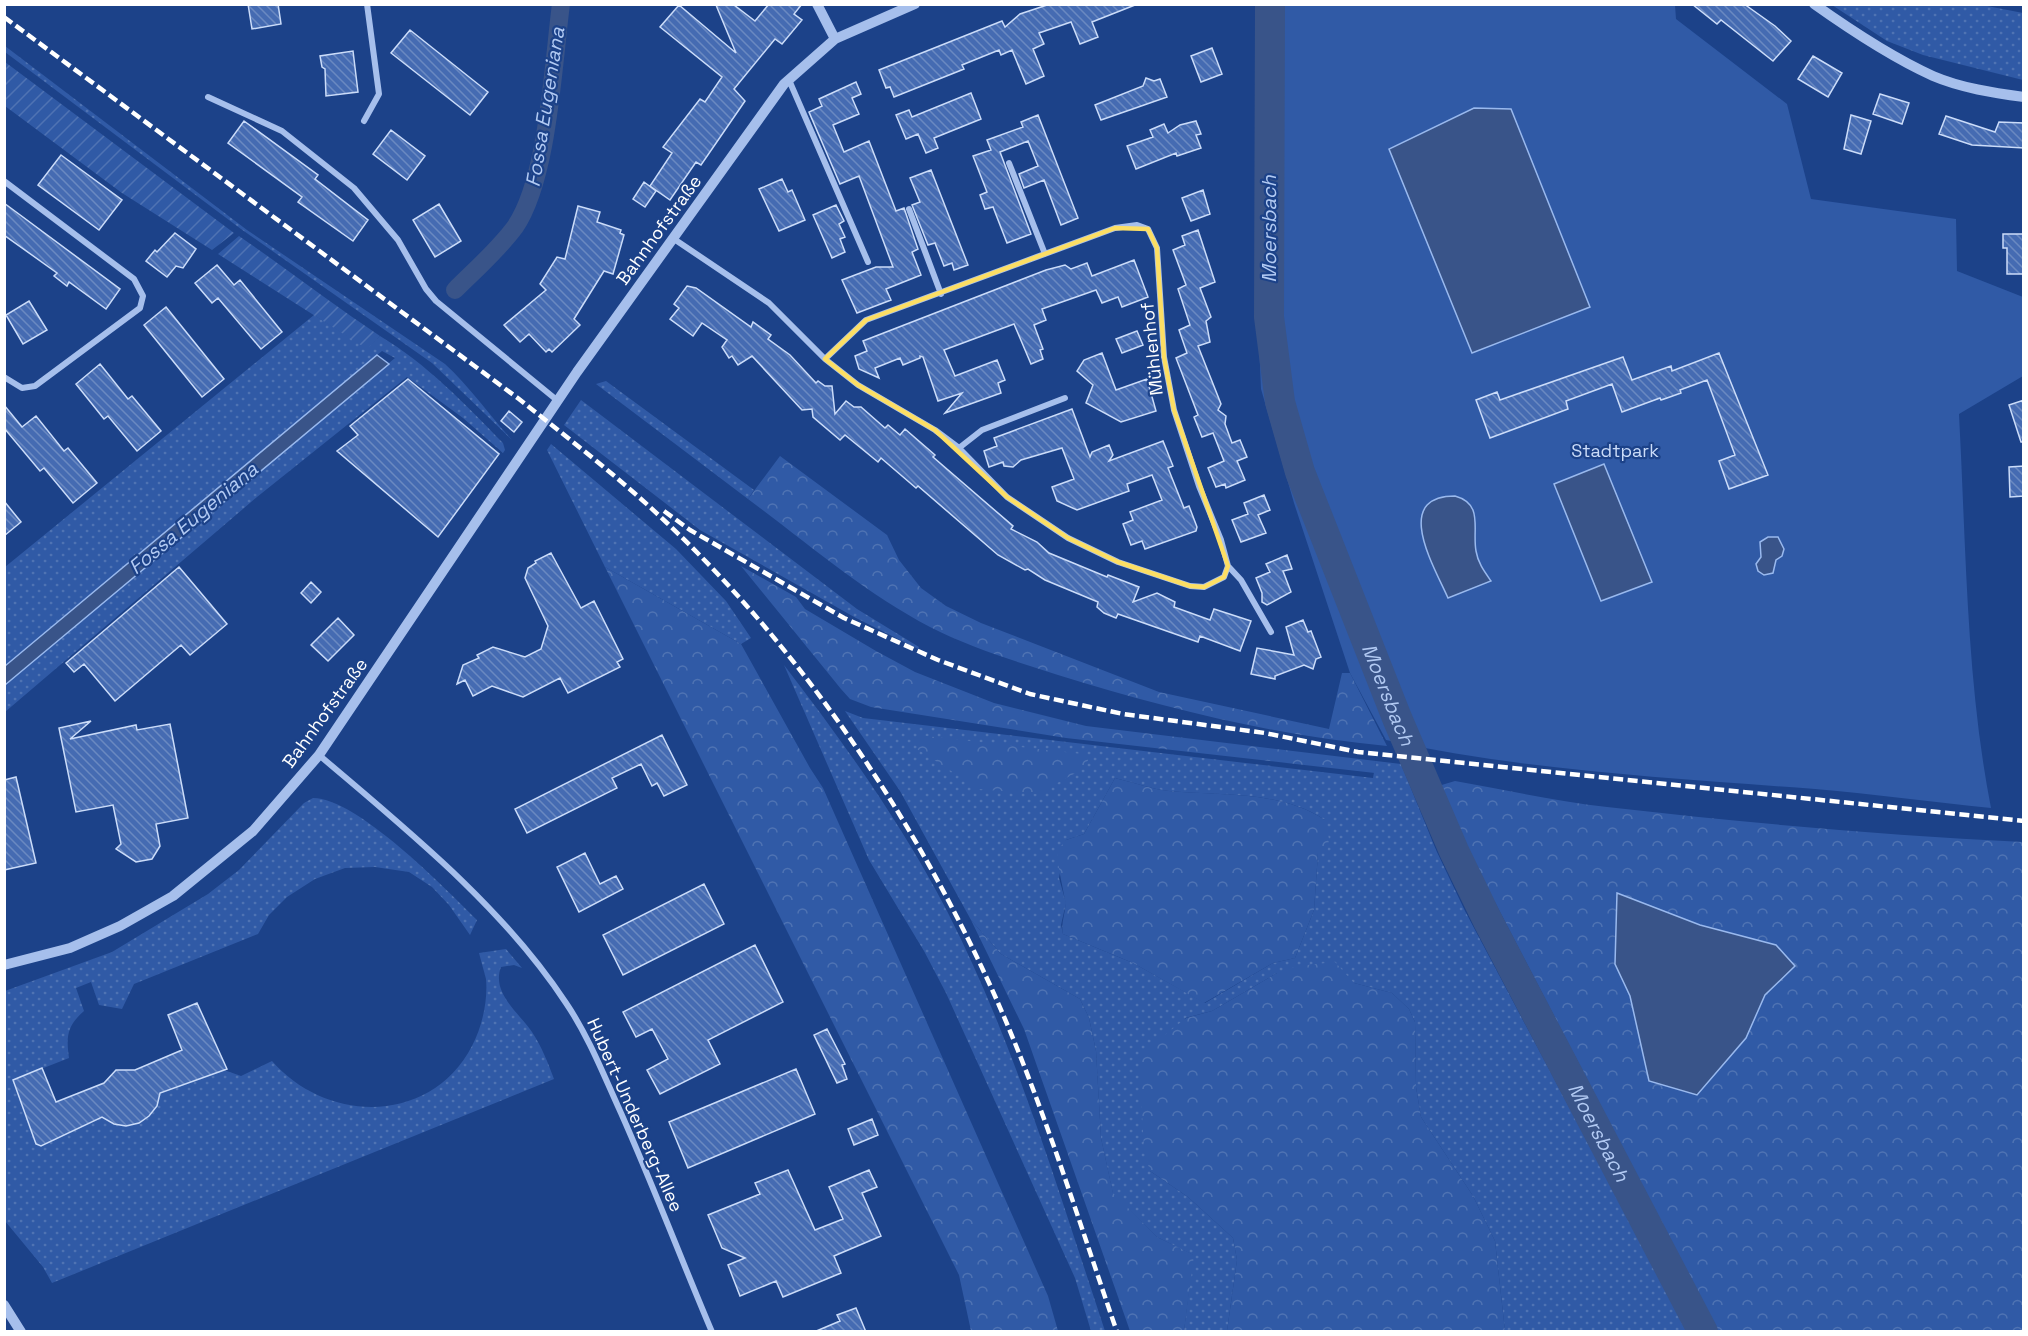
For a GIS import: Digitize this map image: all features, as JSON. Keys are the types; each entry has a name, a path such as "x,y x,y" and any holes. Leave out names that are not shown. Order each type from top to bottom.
{"street":[{"path":"364,121 379,94 367,4"},
{"path":"817,4 835,39"},
{"name":"Bahnhofstraße","path":"4,965 70,948 120,926 173,896 253,831 319,755 558,401 789,80 835,39 915,4"},
{"path":"1814,4 1865,40 1935,76 1988,92 2024,97"},
{"path":"789,80 868,262"},
{"path":"208,97 282,130 354,188 398,240 426,289 436,301 558,401"},
{"path":"1009,163 1045,254"},
{"path":"4,181 134,279 143,296 140,308 35,386 22,388 4,377"},
{"path":"909,209 941,294"},
{"name":"Mühlenhof","path":"825,359 866,320 1115,228 1137,225 1148,229 1157,248 1164,357 1174,410 1228,566 1241,580 1271,632"},
{"path":"674,239 769,303 825,359 858,385 927,425 958,448 1007,497 1068,538 1118,562 1190,586 1204,586 1224,577 1228,566"},
{"path":"958,448 982,430 1065,398"},
{"name":"Hubert-Underberg-Allee","path":"319,755 493,911 543,969 568,1005 590,1043 712,1332"},
{"path":"4,1305 21,1332"}],"highlighted area":[{"path":"1115,228 1148,229 1157,248 1164,357 1174,410 1221,540 1228,566 1224,577 1204,587 1190,586 1118,562 1068,538 1007,497 935,430 858,385 825,359 866,320"}],"green space":[{"name":"Stadtpark","path":"1260,5 1675,5 1676,19 1787,104 1811,199 1956,219 1957,271 2023,297 2023,376 1959,414 1976,711 1991,808 1837,791 1599,772 1492,759 1386,740 1350,673 1294,503 1261,389 1255,251"},
{"path":"1832,5 1982,5 2023,13 2023,80 1923,55 1887,41"},
{"path":"5,46 247,230 445,364 512,440 432,363 241,229 5,52"},
{"path":"5,62 234,233 212,250 122,193 5,106"},
{"path":"239,236 380,336 367,349 218,254"},
{"path":"314,315 367,348 380,336 414,359 445,385 503,443 505,450 503,453 463,418 407,377 257,497 5,712 5,685 395,358 382,351 5,666 5,567"},
{"path":"606,381 754,490 748,499 596,384"},
{"path":"581,400 857,609 919,647 918,649 856,618 700,530 564,425"},
{"path":"551,444 676,549 726,601 751,638 741,644 605,567 547,450"},
{"path":"780,456 887,535 899,560 921,588 946,606 981,623 1159,692 1329,729 1342,673 1350,673 1387,746 1262,728 1139,699 993,654 946,635 882,599 748,499"},
{"path":"741,566 796,597 805,609 876,651 915,672 994,703 1086,726 1376,761 1375,773 1066,738 871,707 850,699"},
{"path":"605,567 741,644 823,788 1048,1296 1058,1331 971,1331 959,1275"},
{"path":"784,665 850,754 891,815 947,911 994,1013 1034,1118 1105,1331 1091,1331 1075,1278 946,993 924,951 869,860"},
{"path":"845,711 863,718 1373,778 1376,761 1401,764 1436,850 1465,911 1688,1331 1505,1331 1495,1241 1473,1196 1421,1117 1416,1087 1415,1022 1409,1009 1392,993 1354,983 1277,973 1212,1011 1185,1018 1150,1171 1188,1197 1233,1238 1237,1260 1227,1331 1184,1331 1193,1255 1157,1237 1113,1194 1101,1138 1096,1051 1089,1018 1080,999 1001,954 971,920 900,791","holes":["1115,778 1169,791 1270,799 1308,810 1325,820 1318,853 1314,910 1295,958 1273,963 1205,1003 1133,963 1063,934 1061,925 1066,903 1059,878 1066,840 1084,834"]},
{"path":"917,735 1091,755 1083,769 1037,794 979,789 917,749"},
{"path":"1115,778 1169,791 1269,799 1307,810 1325,820 1329,839 1327,852 1318,853 1314,910 1295,958 1273,963 1204,1003 1133,963 1063,934 1065,904 1057,851 1066,840 1084,834"},
{"path":"1455,781 1569,802 1659,813 1867,832 2023,842 2023,1331 1718,1331 1435,787","holes":["1700,925 1776,946 1795,966 1765,995 1649,1082 1630,996 1615,964"]},
{"path":"313,798 331,802 353,813 376,828 423,867 477,920 470,935 449,905 432,887 409,872 375,867 345,868 315,879 287,897 269,915 258,934 134,984 122,1009 99,1005 91,982 76,988 84,1011 69,1032 69,1058 13,1080 36,1144 41,1146 102,1117 121,1124 138,1122 151,1111 160,1093 224,1070 241,1076 272,1061 295,1082 321,1096 349,1105 377,1107 405,1102 431,1091 454,1072 472,1046 481,1022 486,996 486,979 479,953 506,949 522,968 514,965 501,967 499,976 503,994 536,1038 554,1079 52,1283 43,1267 5,1221 5,991 112,952 208,894 239,870 304,803"},
{"path":"971,920 1001,954 1080,999 1089,1018 1096,1051 1101,1138 1113,1193 1157,1237 1194,1255 1184,1331 1130,1331 1024,1029"},
{"path":"1335,962 1354,983 1392,993 1409,1009 1415,1022 1416,1087 1421,1117 1473,1196 1495,1241 1505,1331 1227,1331 1237,1260 1233,1238 1188,1197 1150,1171 1144,1151 1139,1056 1186,1018 1212,1011 1277,973 1298,966"}],"water":[{"path":"1474,108 1511,109 1590,307 1472,353 1389,149"},
{"path":"377,355 389,364 5,685 5,666"},
{"path":"1604,464 1652,582 1601,601 1554,484"},
{"path":"1455,496 1470,505 1473,511 1477,555 1491,581 1448,598 1428,553 1421,520 1425,508 1436,499"},
{"path":"1768,537 1778,537 1784,549 1782,556 1776,560 1773,573 1764,575 1758,571 1756,564 1761,557 1760,542"},
{"path":"1617,893 1700,925 1776,945 1795,966 1765,995 1746,1038 1697,1095 1649,1081 1630,996 1615,964"}],"building":[{"path":"248,4 278,4 281,24 252,29"},
{"path":"769,4 802,4 794,14 802,20 782,44 775,39 734,89 745,101 701,165 696,162 670,200 650,186 672,153 663,147 700,99 705,102 722,77 660,27 679,5 736,53 716,5 734,5 755,21"},
{"path":"1050,4 1135,5 1092,22 1098,37 1080,44 1071,22 1039,33 1044,44 1033,49 1044,76 1026,84 1012,50 1001,55 999,50 962,65 964,69 894,97 890,87 886,88 879,70 1002,21 1005,27 1020,14"},
{"path":"1692,4 1744,4 1775,26 1791,41 1773,61 1721,20 1717,24"},
{"path":"410,30 488,92 470,115 391,53"},
{"path":"1212,48 1222,74 1201,82 1191,56"},
{"path":"353,51 358,92 326,96 325,69 322,67 320,56"},
{"path":"1813,56 1842,73 1828,97 1798,79"},
{"path":"1146,78 1154,81 1160,79 1167,97 1101,120 1095,105 1143,86"},
{"path":"856,82 861,94 852,98 859,114 833,125 844,152 869,141 896,211 904,208 918,249 912,252 921,275 886,289 891,300 857,313 842,280 876,267 893,267 859,176 840,184 809,112 822,106 819,99"},
{"path":"971,93 981,119 934,138 938,148 926,153 918,134 906,139 896,115 909,110 912,117"},
{"path":"1880,94 1909,103 1902,124 1873,114"},
{"path":"1038,115 1078,218 1061,225 1044,180 1024,188 1019,174 1038,166 1028,141 1000,152 1031,234 1007,243 993,207 985,209 980,195 987,192 973,156 991,150 987,140 1023,127 1021,122"},
{"path":"1851,115 1871,121 1861,154 1844,149"},
{"path":"1946,116 1995,132 1999,122 2024,123 2024,148 1972,145 1939,134"},
{"path":"244,121 318,175 315,179 368,220 353,241 298,202 302,197 228,143"},
{"path":"1196,121 1201,134 1196,135 1201,148 1177,156 1176,153 1136,169 1127,146 1153,137 1150,130 1164,124 1168,133 1180,125"},
{"path":"391,130 425,156 407,180 373,154"},
{"path":"61,155 122,200 99,230 38,185"},
{"path":"931,170 968,265 954,270 952,263 944,266 935,243 928,245 912,205 920,202 910,178"},
{"path":"782,179 788,192 792,190 805,220 779,231 759,189"},
{"path":"644,182 656,191 645,207 633,199"},
{"path":"1203,190 1210,214 1191,221 1182,198"},
{"path":"4,203 120,289 106,309 69,282 67,286 54,276 57,273 4,235"},
{"path":"439,204 461,241 435,257 413,220"},
{"path":"836,205 844,221 839,224 845,237 840,239 845,252 832,258 813,215"},
{"path":"578,206 600,212 597,222 621,230 620,233 624,235 613,274 604,271 574,319 580,325 552,352 549,349 546,352 529,334 520,342 504,325 546,290 540,284 557,257 565,259"},
{"path":"1198,230 1215,282 1200,288 1211,317 1206,321 1210,342 1198,346 1221,404 1218,410 1226,416 1225,424 1232,443 1240,440 1247,457 1237,461 1245,480 1226,488 1225,484 1216,487 1208,468 1224,461 1213,433 1202,437 1194,417 1198,415 1176,358 1187,353 1179,330 1190,325 1178,289 1186,285 1173,250 1185,245 1182,236"},
{"path":"175,233 196,249 183,268 176,266 167,277 146,261"},
{"path":"2003,234 2024,234 2024,274 2007,274 2007,248 2003,248"},
{"path":"1134,260 1148,297 1122,307 1118,297 1102,303 1096,290 1042,309 1046,320 1034,325 1043,349 1040,350 1043,359 1031,364 1014,324 944,350 955,376 997,360 1005,380 998,383 1001,393 945,413 962,393 938,401 923,357 920,356 903,365 900,358 875,368 879,378 859,369 855,356 867,351 863,341 1046,270 1065,265 1071,269 1087,263 1092,276"},
{"path":"217,265 234,285 240,280 282,332 261,349 218,298 212,303 195,283"},
{"path":"687,286 696,288 751,327 753,322 771,335 768,339 790,355 816,383 818,381 825,386 832,386 835,414 846,401 854,407 861,407 885,428 888,425 900,435 905,429 935,455 933,457 1013,526 1011,529 1037,542 1049,553 1107,577 1108,575 1139,587 1133,602 1157,593 1175,602 1174,607 1210,620 1214,609 1251,621 1240,651 1200,636 1198,642 1118,614 1116,618 1097,607 1098,602 1045,580 998,555 918,486 916,488 881,458 878,462 845,435 840,440 813,417 812,409 802,410 752,356 738,365 732,356 729,358 722,347 727,340 702,323 693,336 670,319 679,308 674,304"},
{"path":"29,301 47,330 23,344 6,315"},
{"path":"166,307 224,379 202,397 144,325"},
{"path":"1137,331 1143,345 1122,353 1116,339"},
{"path":"1102,353 1116,390 1147,379 1156,411 1121,422 1086,403 1093,385 1077,371 1084,360"},
{"path":"1719,353 1768,475 1729,489 1719,461 1735,455 1707,380 1680,390 1681,393 1622,412 1612,384 1566,401 1568,409 1490,438 1476,400 1497,392 1500,400 1623,357 1632,380 1671,366 1672,371"},
{"path":"100,364 128,399 132,396 161,431 137,451 108,416 104,419 76,384"},
{"path":"408,379 499,454 438,537 337,451 358,435 350,426"},
{"path":"2024,400 2024,442 2021,442 2009,405"},
{"path":"4,405 22,427 36,416 64,451 68,448 97,483 73,503 44,468 40,471 4,428"},
{"path":"1072,409 1090,457 1092,452 1109,445 1113,455 1109,461 1163,441 1173,466 1168,468 1184,508 1189,506 1197,527 1196,531 1145,549 1142,541 1131,545 1123,524 1133,520 1130,512 1162,500 1152,475 1127,484 1129,491 1077,510 1057,501 1052,487 1074,479 1062,448 1021,460 1013,467 1004,466 1003,462 989,467 984,451 997,446 994,438"},
{"path":"509,411 522,422 514,432 501,421"},
{"path":"2024,466 2024,496 2010,497 2009,467"},
{"path":"1264,495 1270,510 1258,515 1266,533 1241,542 1232,520 1248,514 1244,503"},
{"path":"4,501 21,522 4,536"},
{"path":"551,553 581,608 594,601 623,659 617,662 620,667 568,693 560,678 523,697 492,686 473,696 465,680 457,684 463,665 479,658 477,655 493,647 525,657 541,649 548,626 525,578 528,568 536,563 535,561"},
{"path":"1287,555 1292,569 1283,571 1291,592 1267,605 1262,602 1262,593 1256,578 1270,572 1266,564"},
{"path":"179,567 227,624 190,655 181,645 115,701 84,664 74,672 66,663"},
{"path":"311,582 321,592 311,603 301,593"},
{"path":"338,618 354,635 328,661 311,645"},
{"path":"1303,620 1308,632 1311,631 1321,657 1316,659 1313,669 1304,665 1275,676 1275,679 1251,674 1257,648 1294,655 1286,627"},
{"path":"91,721 70,739 136,725 137,730 170,724 188,818 156,824 160,846 152,859 136,862 116,849 121,844 113,805 76,812 59,728"},
{"path":"662,735 687,785 664,796 657,783 652,786 641,764 612,778 617,788 527,833 515,809"},
{"path":"16,777 36,863 4,870 4,780"},
{"path":"585,853 600,884 616,876 623,889 579,912 557,867"},
{"path":"704,884 724,924 623,975 603,935"},
{"path":"755,945 783,1002 708,1040 720,1064 660,1094 647,1070 668,1059 652,1029 636,1037 623,1012"},
{"path":"197,1003 227,1069 160,1093 157,1106 139,1123 126,1126 114,1124 102,1117 41,1146 36,1144 13,1080 42,1068 56,1102 104,1083 116,1070 135,1070 182,1050 168,1015"},
{"path":"827,1029 845,1064 842,1065 847,1079 837,1083 814,1035"},
{"path":"796,1069 815,1114 688,1168 669,1122"},
{"path":"872,1119 878,1135 854,1145 848,1129"},
{"path":"788,1170 815,1230 843,1219 829,1187 869,1170 877,1187 862,1193 881,1236 834,1256 841,1273 783,1297 776,1281 740,1296 728,1265 745,1258 722,1248 708,1215 760,1194 755,1183"},
{"path":"856,1308 866,1332 814,1332 840,1321 837,1315"}],"waterway":[{"name":"Fossa Eugeniana","path":"455,290 494,252 515,227 526,206 542,151 552,89 561,4"},
{"name":"Moersbach","path":"1270,4 1269,317 1280,402 1300,472 1397,718 1454,851 1487,919 1703,1332"}],"railway":[{"path":"4,17 519,399 631,490 667,523 717,573 764,626 808,681 889,798 926,859 959,922 990,985 1026,1070 1117,1332"},
{"path":"664,511 690,530 844,618 938,660 1030,694 1123,714 1265,733 1358,752 2024,821"}]}
